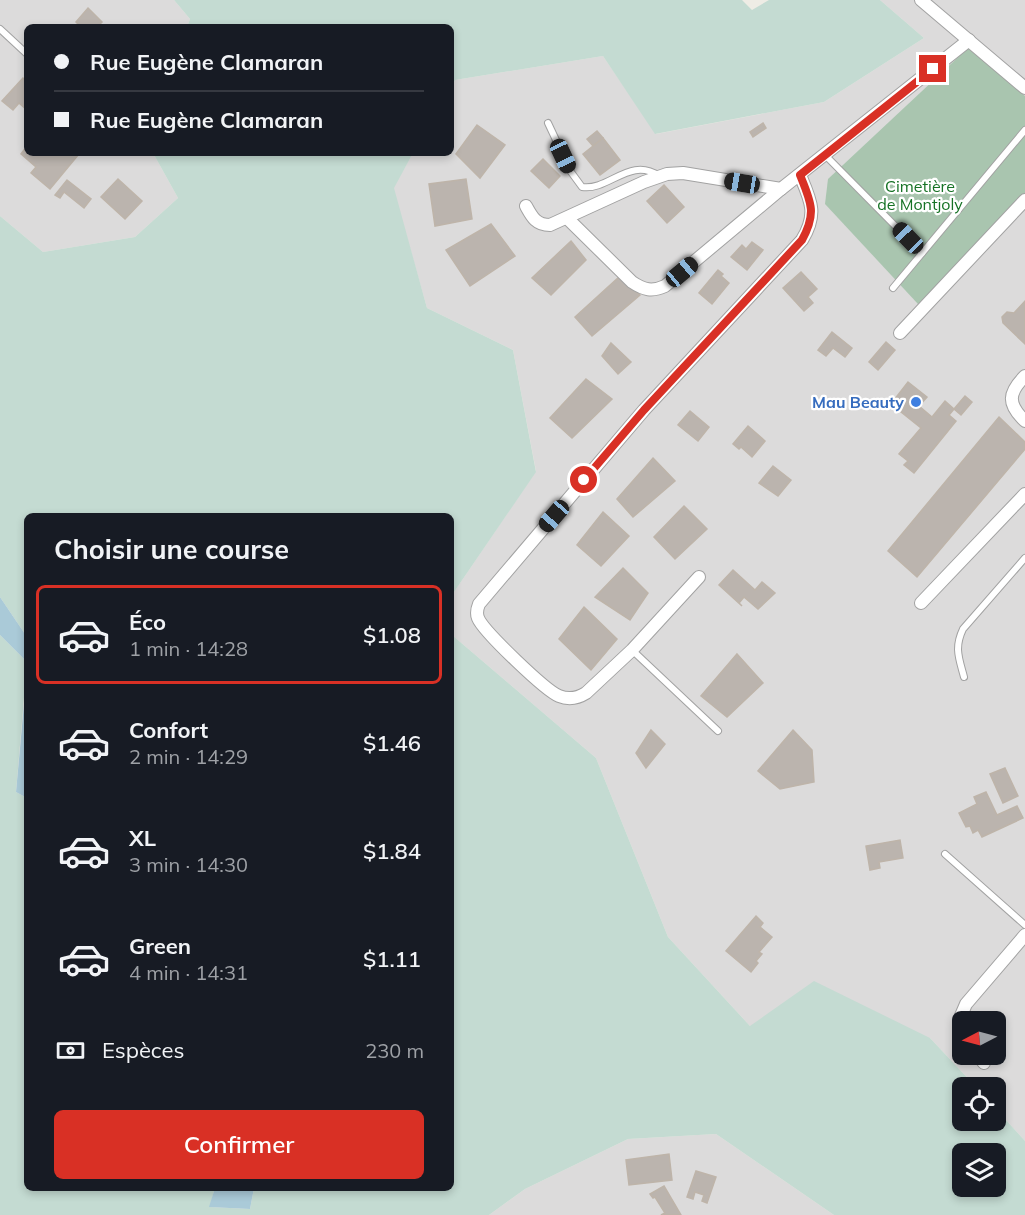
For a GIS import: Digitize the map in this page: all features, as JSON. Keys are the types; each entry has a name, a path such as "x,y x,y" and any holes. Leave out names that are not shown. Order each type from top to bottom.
{"street":[{"path":"921,0 1025,88"},
{"path":"568,219 632,282 645,290 656,290 665,286 781,189 969,40"},
{"path":"526,206 532,218 542,225 550,225 568,219 644,182 660,176 683,173 781,189"},
{"path":"699,577 632,650 580,697 562,698 545,688 483,627 477,611 479,604 644,410 802,240 809,227 812,211 800,175"},
{"path":"900,333 1025,200"},
{"path":"1025,376 1013,391 1012,402 1015,410 1025,421"},
{"path":"921,603 1025,494"},
{"path":"963,1011 966,1004 1025,934"}],"lane":[{"path":"0,29 24,51"},
{"path":"548,123 571,172 582,187 589,188 641,169 650,170 660,176"},
{"path":"893,288 1025,130"},
{"path":"825,154 922,253"},
{"path":"964,677 957,651 957,641 963,629 1025,558"},
{"path":"632,650 718,731"},
{"path":"945,854 1025,925"}],"shaded area":[{"path":"0,0 174,0 190,19 188,24 24,24 24,156 155,156 178,198 135,237 43,252 0,216"},
{"path":"880,0 1025,0 1025,1141 1006,1120 1006,1077 967,1077 955,1065 1006,1065 1006,1011 952,1011 952,1061 930,1038 750,1026 668,937 596,758 454,637 454,592 536,471 513,350 427,308 393,188 411,156 454,156 455,80 603,56 656,134 824,102 924,38"},
{"path":"716,1134 834,1215 489,1215 525,1189 628,1139"}],"green space":[{"path":"174,0 742,0 752,10 769,0 880,0 924,38 824,102 655,134 603,56 454,82 454,24 188,24 190,19"},
{"name":"Cimetière de Montjoly","path":"968,48 1025,96 1025,197 918,304 825,204 828,179"},
{"path":"155,156 411,156 394,188 427,308 513,350 536,472 454,592 454,513 24,513 24,633 0,597 0,216 43,252 135,237 178,198"},
{"path":"0,635 24,659 24,697 16,792 24,796 24,1191 214,1191 210,1207 250,1209 253,1191 454,1191 454,637 596,758 668,937 750,1026 814,981 930,1038 952,1061 952,1065 955,1065 967,1077 952,1077 952,1131 1006,1131 1006,1120 1025,1141 1025,1215 834,1215 716,1134 628,1139 525,1189 489,1215 0,1215"}],"water":[{"path":"0,597 24,633 24,659 0,635"},
{"path":"24,704 24,796 16,792"},
{"path":"214,1191 253,1191 250,1209 209,1207"}],"building":[{"path":"88,8 102,22 100,24 78,24 76,22"},
{"path":"24,79 24,107 19,103 13,110 2,101"},
{"path":"763,123 766,128 753,137 750,132"},
{"path":"477,125 505,145 480,178 456,154"},
{"path":"597,131 603,138 593,146 587,139"},
{"path":"603,138 620,160 600,175 583,154"},
{"path":"24,150 24,156 77,156 50,189 31,173 36,167 21,154"},
{"path":"543,159 560,176 549,188 531,171"},
{"path":"118,179 142,201 125,219 101,197"},
{"path":"466,179 472,219 435,226 429,184"},
{"path":"67,180 91,199 84,208 64,192 60,198 55,195"},
{"path":"664,185 684,207 667,223 647,201"},
{"path":"491,224 515,256 470,286 446,250"},
{"path":"571,241 586,260 551,295 532,278"},
{"path":"752,242 763,250 747,270 731,257 742,245 746,249"},
{"path":"718,270 729,283 712,304 699,293"},
{"path":"801,272 817,289 808,297 813,303 804,311 783,288"},
{"path":"619,277 640,295 592,336 575,317"},
{"path":"1025,301 1025,344 1003,323 1002,317 1007,312 1014,313"},
{"path":"832,332 852,348 845,357 833,348 826,356 818,350"},
{"path":"886,342 895,350 878,370 869,362"},
{"path":"611,343 631,362 618,374 602,356"},
{"path":"586,379 612,399 572,438 550,418"},
{"path":"908,382 927,397 919,406 932,417 945,401 954,409 949,415 956,421 914,473 904,465 908,461 899,454 921,428 891,404"},
{"path":"965,396 972,402 961,415 954,409"},
{"path":"690,411 709,427 698,441 678,425"},
{"path":"999,417 1025,442 1025,449 917,577 888,551"},
{"path":"748,426 765,441 752,457 741,447 739,449 733,444"},
{"path":"653,458 675,481 633,517 617,499"},
{"path":"773,466 791,480 778,496 759,483"},
{"path":"684,506 707,529 675,559 654,537"},
{"path":"603,512 629,536 601,566 577,545"},
{"path":"623,568 648,593 630,620 595,597"},
{"path":"733,570 755,590 762,582 775,593 758,609 744,597 739,603 742,606 719,585"},
{"path":"584,607 617,639 591,670 559,639"},
{"path":"737,654 763,683 727,717 701,696"},
{"path":"651,730 665,744 646,768 636,753"},
{"path":"793,730 812,750 814,782 780,789 758,771"},
{"path":"1005,768 1018,796 1003,803 990,774"},
{"path":"986,792 997,815 1017,806 1023,818 982,837 978,830 973,833 970,826 966,827 959,813 977,804 974,797"},
{"path":"900,840 903,858 879,862 880,868 870,870 866,846"},
{"path":"756,916 763,923 760,927 772,937 759,952 762,954 751,972 726,951"},
{"path":"669,1154 672,1180 629,1185 626,1160"},
{"path":"696,1171 716,1177 707,1203 702,1201 704,1195 695,1192 693,1199 687,1197"},
{"path":"664,1186 681,1215 661,1215 665,1213 655,1197 653,1198 650,1194"}],"place":[{"name":"Mau Beauty","path":"916,402"}],"route":[{"path":"584,480 644,410 802,240 809,227 812,211 810,198 800,175 933,69"}]}
